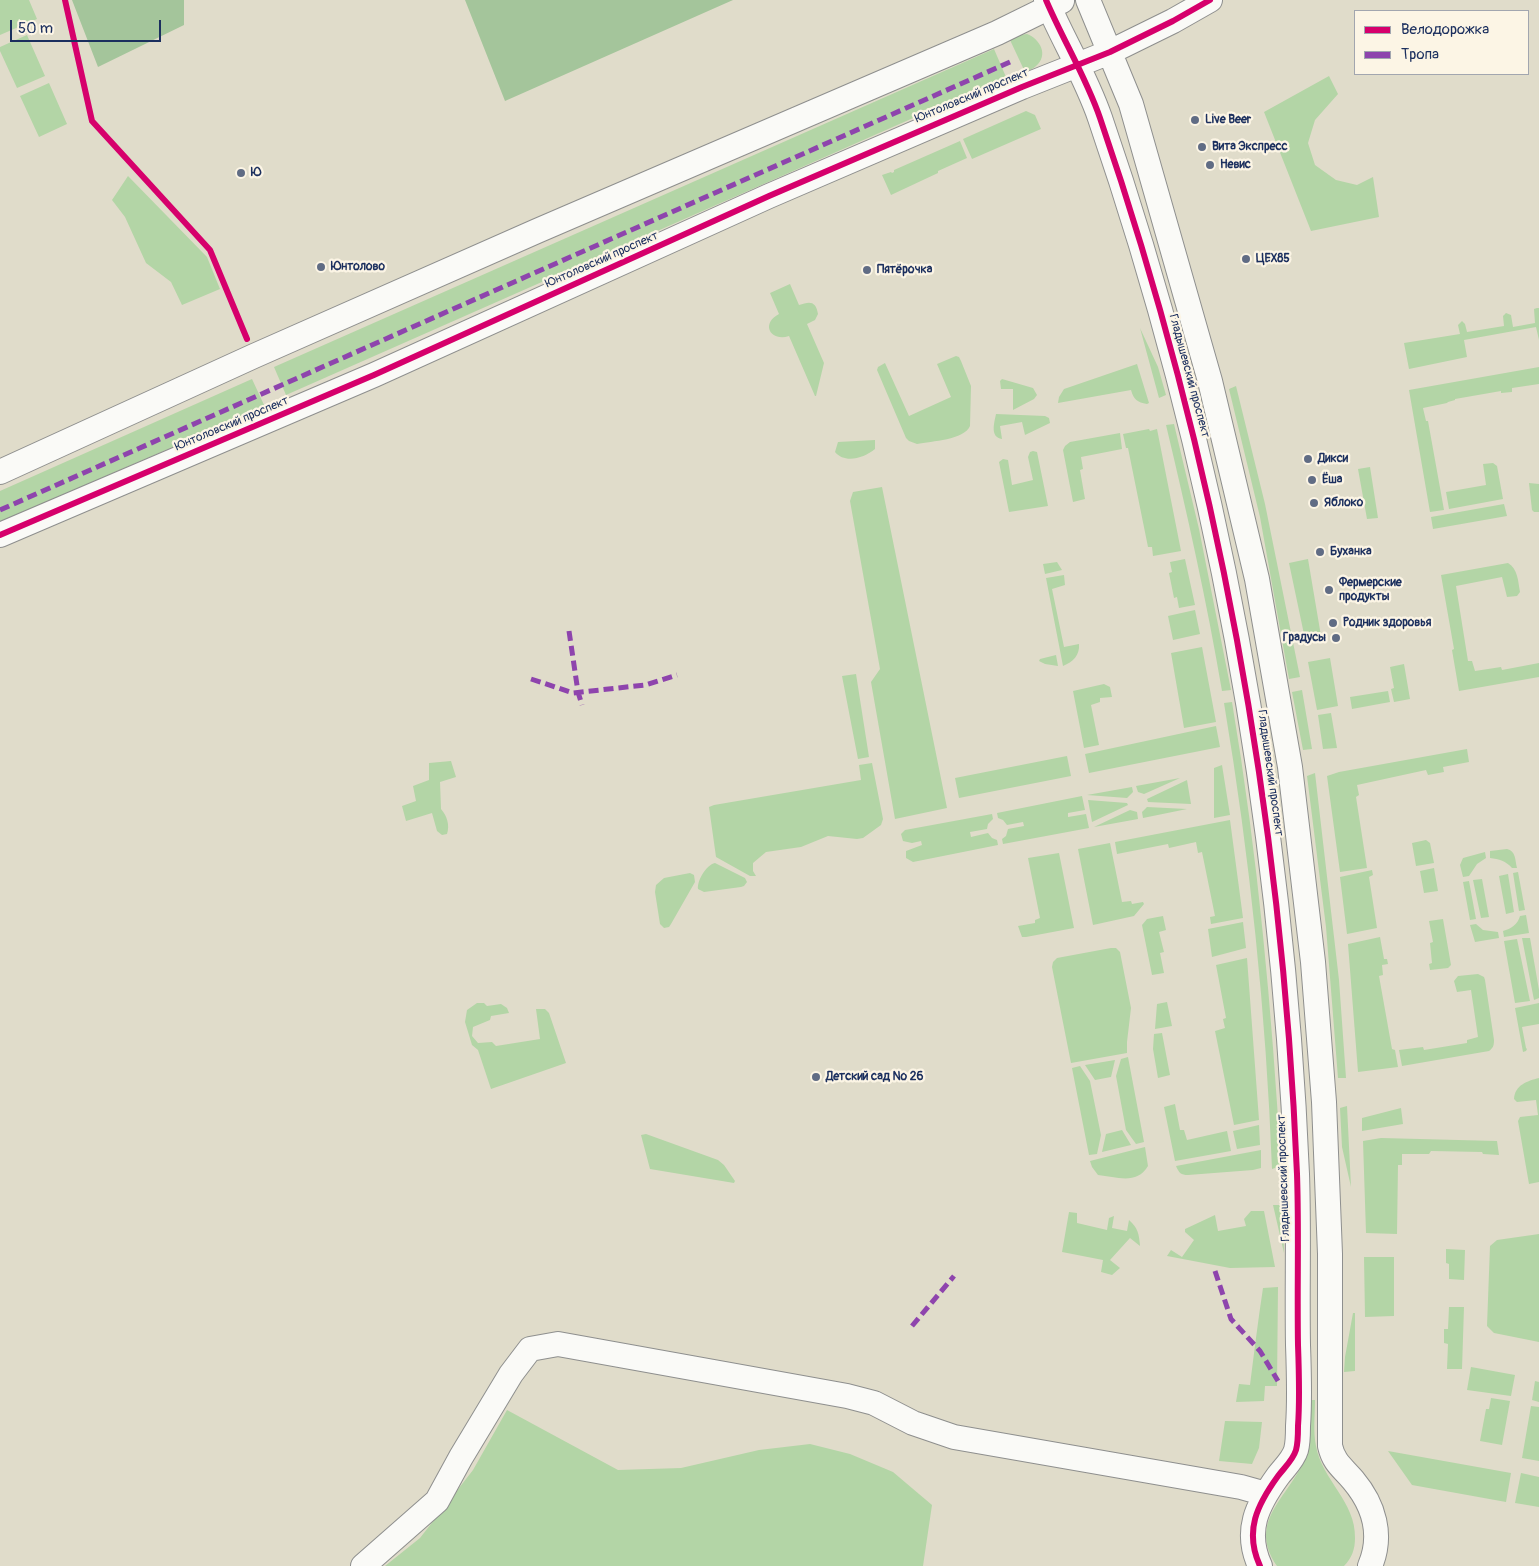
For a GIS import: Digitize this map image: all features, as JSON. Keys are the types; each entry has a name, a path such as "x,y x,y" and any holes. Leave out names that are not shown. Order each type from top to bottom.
{"street":[{"name":"Гладышевский проспект","path":"1088,0 1132,104 1210,381 1257,579 1288,758 1312,953 1324,1102 1330,1254 1330,1446 1332,1456 1338,1466 1362,1490 1373,1512 1376,1542 1370,1566"},
{"name":"Юнтоловский проспект","path":"0,535 374,375 787,188 1022,87 1110,52 1173,21 1210,0"},
{"name":"Гладышевский проспект","path":"1053,2 1077,65 1099,115 1171,349 1205,485 1227,586 1264,800 1282,959 1293,1105 1297,1179 1299,1382 1296,1454 1260,1503 1256,1516 1253,1533 1254,1548 1260,1566"},
{"path":"0,472 254,356 537,231 997,32 1053,2"},
{"path":"363,1566 437,1501 461,1456 511,1374 530,1350 558,1344 847,1396 874,1403 898,1413 913,1423 954,1436 1231,1485 1266,1494"}],"green space":[{"path":"0,0 29,0 37,19 0,35"},
{"path":"72,0 184,0 184,25 98,67"},
{"path":"465,0 733,0 505,101"},
{"path":"1027,34 1039,43 1042,57 1034,68 1025,72 1010,40 1019,35"},
{"path":"27,35 45,76 17,88 0,51 0,47"},
{"path":"994,49 1006,77 286,395 274,367"},
{"path":"1329,76 1338,94 1315,120 1308,143 1315,165 1336,180 1357,185 1373,177 1379,217 1311,231 1264,112"},
{"path":"49,83 67,124 39,137 20,96"},
{"path":"1026,111 1035,115 1041,129 972,159 963,139"},
{"path":"960,141 967,158 891,195 882,175 892,173 894,170"},
{"path":"128,176 207,257 220,289 182,305 171,282 146,263 125,217 112,200"},
{"path":"790,284 799,305 812,303 816,307 818,314 815,320 807,324 824,363 816,396 789,336 777,337 770,331 769,327 773,318 779,314 770,293"},
{"path":"1539,308 1539,340 1536,327 1464,340 1467,357 1409,369 1404,343 1460,334 1458,325 1462,321 1467,332 1504,326 1503,316 1506,313 1511,315 1513,327 1535,323 1534,309"},
{"path":"1140,328 1158,367 1166,395 1159,398"},
{"path":"956,356 959,357 971,386 970,426 967,431 947,439 917,444 909,441 906,438 877,370 878,367 885,363 909,416 951,397 937,364"},
{"path":"1137,364 1149,403 1147,404 1136,400 1131,390 1058,403 1064,389"},
{"path":"1539,367 1539,384 1512,388 1512,392 1501,393 1501,391 1455,399 1447,403 1423,408 1426,421 1428,421 1444,510 1430,512 1409,390"},
{"path":"252,379 265,407 0,522 0,491"},
{"path":"1002,379 1033,388 1037,395 1034,399 1013,410 1013,389 1001,389 1000,381"},
{"path":"1236,386 1265,504 1300,677 1289,679 1260,517 1229,389"},
{"path":"996,414 1045,416 1049,418 1050,423 1025,435 1022,422 1000,426 1002,439 998,438 994,433"},
{"path":"1174,424 1199,529 1231,690 1222,691 1182,491 1166,425"},
{"path":"1149,429 1150,431 1157,429 1181,551 1153,556 1152,547 1148,547 1128,448 1126,448 1123,434"},
{"path":"1120,433 1122,449 1081,457 1083,469 1080,470 1085,499 1073,502 1063,450 1065,446 1070,442"},
{"path":"875,440 875,449 860,457 844,458 835,452 838,442"},
{"path":"1030,452 1037,452 1048,506 1009,512 999,462 1003,459 1008,460 1012,485 1033,480 1028,457"},
{"path":"1493,463 1497,466 1503,499 1449,509 1446,492 1486,485 1483,464"},
{"path":"1370,467 1378,518 1367,519 1358,469"},
{"path":"1529,483 1539,484 1539,512 1532,510"},
{"path":"882,487 947,808 895,819 871,682 880,669 850,501 853,492"},
{"path":"1504,504 1507,516 1433,529 1431,517"},
{"path":"1185,559 1195,605 1179,608 1177,597 1174,598 1169,573 1172,572 1170,562"},
{"path":"1308,559 1321,636 1305,639 1289,563"},
{"path":"1057,562 1062,570 1045,574 1043,564"},
{"path":"1508,563 1514,569 1517,576 1520,592 1517,596 1507,597 1502,577 1456,586 1468,661 1472,661 1475,671 1501,667 1502,670 1539,663 1539,677 1459,691 1441,575"},
{"path":"1064,575 1065,585 1052,589 1064,647 1079,644 1079,648 1075,658 1063,666 1046,578"},
{"path":"1195,610 1200,634 1173,640 1168,616"},
{"path":"1202,647 1216,722 1184,728 1171,653"},
{"path":"1056,655 1058,666 1039,661 1040,659"},
{"path":"1330,658 1338,706 1317,710 1308,662"},
{"path":"1404,664 1410,699 1394,702 1391,689 1394,688 1390,667"},
{"path":"856,674 869,757 858,759 842,676"},
{"path":"1104,684 1110,687 1112,697 1100,698 1100,702 1091,705 1099,745 1084,748 1073,691"},
{"path":"1302,690 1312,749 1303,750 1292,692"},
{"path":"1388,691 1390,702 1352,709 1350,697"},
{"path":"1232,702 1257,876 1273,1050 1281,1166 1272,1169 1266,1052 1256,936 1242,819 1224,703"},
{"path":"1331,713 1337,748 1323,749 1318,715"},
{"path":"1216,726 1220,747 1089,773 1085,754"},
{"path":"1467,749 1469,762 1443,767 1444,772 1428,775 1426,770 1357,785 1359,795 1356,797 1367,868 1340,872 1327,776 1339,772"},
{"path":"1067,756 1071,776 959,798 955,778"},
{"path":"451,761 456,777 440,782 441,809 447,821 447,834 442,835 437,831 432,813 406,821 402,806 416,801 413,786 429,780 429,763"},
{"path":"872,763 883,819 881,825 863,838 828,836 801,847 766,852 753,863 753,871 756,876 750,876 716,857 709,807 861,780 859,765"},
{"path":"1222,765 1230,815 1214,818 1214,768"},
{"path":"1315,773 1339,980 1346,1078 1338,1078 1326,927 1307,776"},
{"path":"1180,778 1144,794 1138,792 1136,786"},
{"path":"1187,780 1191,804 1148,802 1147,799"},
{"path":"1132,787 1133,792 1127,798 1087,795"},
{"path":"1082,796 1085,810 1068,813 1068,817 1086,814 1089,828 1003,844 1002,839 1006,836 1008,829 1024,826 1023,822 1007,825 998,818 997,813"},
{"path":"1088,800 1127,803 1128,805 1092,822"},
{"path":"1147,807 1187,809 1143,818 1142,812"},
{"path":"1130,810 1137,812 1138,819 1094,827"},
{"path":"992,814 993,819 988,824 987,829 970,832 971,837 988,833 997,840 998,845 913,862 906,858 906,851 922,845 921,841 912,843 903,841 901,834 905,830"},
{"path":"1230,820 1243,918 1211,924 1210,917 1215,916 1202,852 1198,853 1196,842 1169,848 1168,844 1117,854 1115,842"},
{"path":"1426,840 1430,843 1434,863 1416,866 1412,843"},
{"path":"1110,843 1122,902 1131,901 1132,904 1143,902 1144,904 1134,916 1093,925 1078,849"},
{"path":"1507,849 1514,854 1517,868 1512,868 1502,861 1490,858 1490,851"},
{"path":"1485,852 1486,858 1477,864 1469,876 1463,877 1460,865 1463,858"},
{"path":"1059,853 1074,928 1022,937 1018,926 1035,923 1035,920 1040,918 1028,858"},
{"path":"715,863 745,878 747,882 741,887 704,892 698,889 703,874 708,867"},
{"path":"1434,868 1438,891 1424,893 1420,871"},
{"path":"1372,870 1373,875 1369,877 1377,928 1347,934 1340,877"},
{"path":"1518,872 1525,910 1519,911 1513,873"},
{"path":"690,873 694,875 695,882 669,927 664,928 660,924 655,892 656,885 664,878"},
{"path":"1508,874 1514,912 1506,914 1499,876"},
{"path":"1482,879 1489,917 1481,918 1473,880"},
{"path":"1469,881 1476,919 1470,920 1463,882"},
{"path":"1526,915 1529,933 1504,937 1503,931 1514,926 1520,916"},
{"path":"1163,916 1166,930 1159,932 1164,952 1160,953 1164,973 1152,975 1142,925 1147,919"},
{"path":"1443,919 1451,965 1448,968 1430,970 1429,964 1432,963 1430,943 1433,942 1429,921"},
{"path":"1243,922 1246,948 1212,957 1208,929"},
{"path":"1476,924 1483,930 1498,932 1499,938 1475,942 1470,925"},
{"path":"1380,937 1384,959 1387,959 1388,964 1382,965 1383,975 1379,976 1392,1049 1395,1050 1398,1067 1358,1072 1348,944"},
{"path":"1522,938 1530,938 1539,990 1539,998 1534,1000"},
{"path":"1517,939 1530,1001 1515,1003 1504,941"},
{"path":"1116,948 1120,952 1131,1008 1127,1053 1071,1063 1052,967 1053,962 1057,958"},
{"path":"1247,958 1259,1120 1234,1125 1215,1031 1225,1028 1223,1019 1226,1018 1216,965"},
{"path":"1478,974 1484,977 1485,980 1494,1040 1491,1049 1489,1051 1402,1066 1399,1050 1423,1047 1424,1050 1467,1043 1467,1040 1478,1037 1471,990 1457,992 1454,981 1458,976"},
{"path":"1167,1002 1172,1026 1155,1029 1157,1004"},
{"path":"477,1003 484,1003 487,1006 501,1004 507,1008 509,1013 491,1016 490,1020 473,1027 472,1036 478,1043 492,1042 496,1046 540,1039 536,1009 545,1009 549,1013 566,1063 491,1089 478,1050 472,1045 465,1022 467,1010"},
{"path":"1539,1003 1539,1024 1522,1027 1527,1049 1523,1052 1515,1008"},
{"path":"1162,1033 1170,1075 1158,1078 1153,1049 1154,1034"},
{"path":"1128,1057 1144,1142 1136,1144 1126,1130 1116,1076 1121,1059"},
{"path":"1115,1060 1111,1077 1095,1080 1085,1065"},
{"path":"1080,1066 1090,1081 1101,1135 1097,1154 1089,1155 1072,1068"},
{"path":"1539,1078 1539,1182 1529,1184 1518,1121 1520,1117 1538,1115 1536,1100 1517,1102 1514,1099 1519,1087 1526,1082"},
{"path":"1175,1104 1180,1130 1184,1130 1187,1140 1227,1131 1231,1151 1175,1161 1164,1107"},
{"path":"1347,1106 1351,1187 1342,1147 1340,1108"},
{"path":"1401,1108 1403,1124 1362,1131 1362,1118"},
{"path":"1259,1125 1260,1145 1237,1149 1233,1131"},
{"path":"1122,1130 1131,1145 1102,1152 1106,1134"},
{"path":"646,1134 718,1160 724,1165 735,1181 734,1183 650,1169 641,1135"},
{"path":"1381,1138 1497,1141 1499,1155 1483,1154 1482,1152 1431,1151 1429,1154 1402,1154 1402,1165 1398,1165 1397,1234 1366,1233 1363,1141"},
{"path":"1145,1147 1148,1166 1138,1176 1132,1178 1098,1175 1090,1161"},
{"path":"1261,1150 1261,1168 1253,1170 1186,1175 1180,1173 1176,1166"},
{"path":"1273,1205 1283,1205 1284,1253"},
{"path":"1251,1211 1264,1211 1275,1267 1230,1268 1167,1256 1171,1250 1182,1257 1194,1240 1185,1232 1185,1229 1215,1215 1218,1231 1246,1226 1244,1219"},
{"path":"1069,1212 1077,1213 1077,1223 1107,1230 1109,1218 1114,1216 1112,1228 1127,1231 1129,1220 1138,1232 1140,1246 1130,1238 1110,1260 1120,1268 1112,1275 1101,1272 1103,1260 1062,1252"},
{"path":"1539,1234 1539,1342 1494,1333 1487,1326 1490,1246 1497,1240"},
{"path":"1446,1249 1465,1250 1464,1280 1449,1279"},
{"path":"1364,1257 1394,1257 1394,1316 1365,1317"},
{"path":"1278,1287 1277,1386 1265,1386 1264,1401 1236,1402 1239,1384 1250,1385 1263,1288"},
{"path":"1449,1307 1464,1307 1462,1369 1447,1369 1448,1344 1444,1343 1444,1329 1448,1329"},
{"path":"1353,1313 1355,1313 1355,1371 1344,1372 1345,1357"},
{"path":"1471,1367 1515,1375 1511,1396 1467,1390"},
{"path":"1535,1381 1539,1382 1539,1402 1532,1400"},
{"path":"1491,1398 1510,1401 1502,1445 1480,1441 1486,1409 1489,1409"},
{"path":"1310,1400 1315,1400 1315,1435 1319,1458 1345,1502 1354,1525 1354,1550 1344,1566 1277,1566 1269,1549 1266,1534 1269,1521 1275,1508 1300,1469 1308,1449"},
{"path":"1531,1406 1539,1407 1539,1461 1522,1458"},
{"path":"507,1410 618,1470 681,1468 759,1450 810,1444 850,1454 893,1472 932,1505 923,1566 385,1566 420,1538 473,1470"},
{"path":"1225,1421 1262,1422 1259,1448 1252,1464 1219,1461"},
{"path":"1388,1451 1511,1473 1506,1502 1412,1485"},
{"path":"1521,1473 1539,1477 1539,1507 1515,1503"}],"marked path":[{"path":"0,510 1010,62"},
{"path":"569,631 578,692 582,705"},
{"path":"531,679 573,693 645,685 677,675"},
{"path":"1215,1271 1231,1319 1260,1351 1278,1381"},
{"path":"912,1326 954,1276"}],"cycle path":[{"path":"65,0 92,121 210,250 247,339"},
{"path":"1046,0 1088,88 1100,118 1141,246 1178,376 1210,507 1237,639 1259,772 1276,905 1289,1039 1297,1174 1299,1396 1298,1438 1295,1454 1264,1497 1255,1519 1253,1541 1260,1566"},
{"path":"0,535 374,375 769,196 1022,87 1110,52 1173,21 1210,0"}],"place":[{"name":"Live Beer","path":"1195,120"},
{"name":"Вита Экспресс","path":"1202,147"},
{"name":"Невис","path":"1210,165"},
{"name":"Ю","path":"241,173"},
{"name":"ЦЕХ85","path":"1246,259"},
{"name":"Юнтолово","path":"321,267"},
{"name":"Пятёрочка","path":"867,270"},
{"name":"Дикси","path":"1308,459"},
{"name":"Ёша","path":"1312,480"},
{"name":"Яблоко","path":"1314,503"},
{"name":"Буханка","path":"1320,552"},
{"name":"Фермерские продукты","path":"1329,590"},
{"name":"Родник здоровья","path":"1333,623"},
{"name":"Градусы","path":"1336,638"},
{"name":"Детский сад № 26","path":"816,1077"}]}
